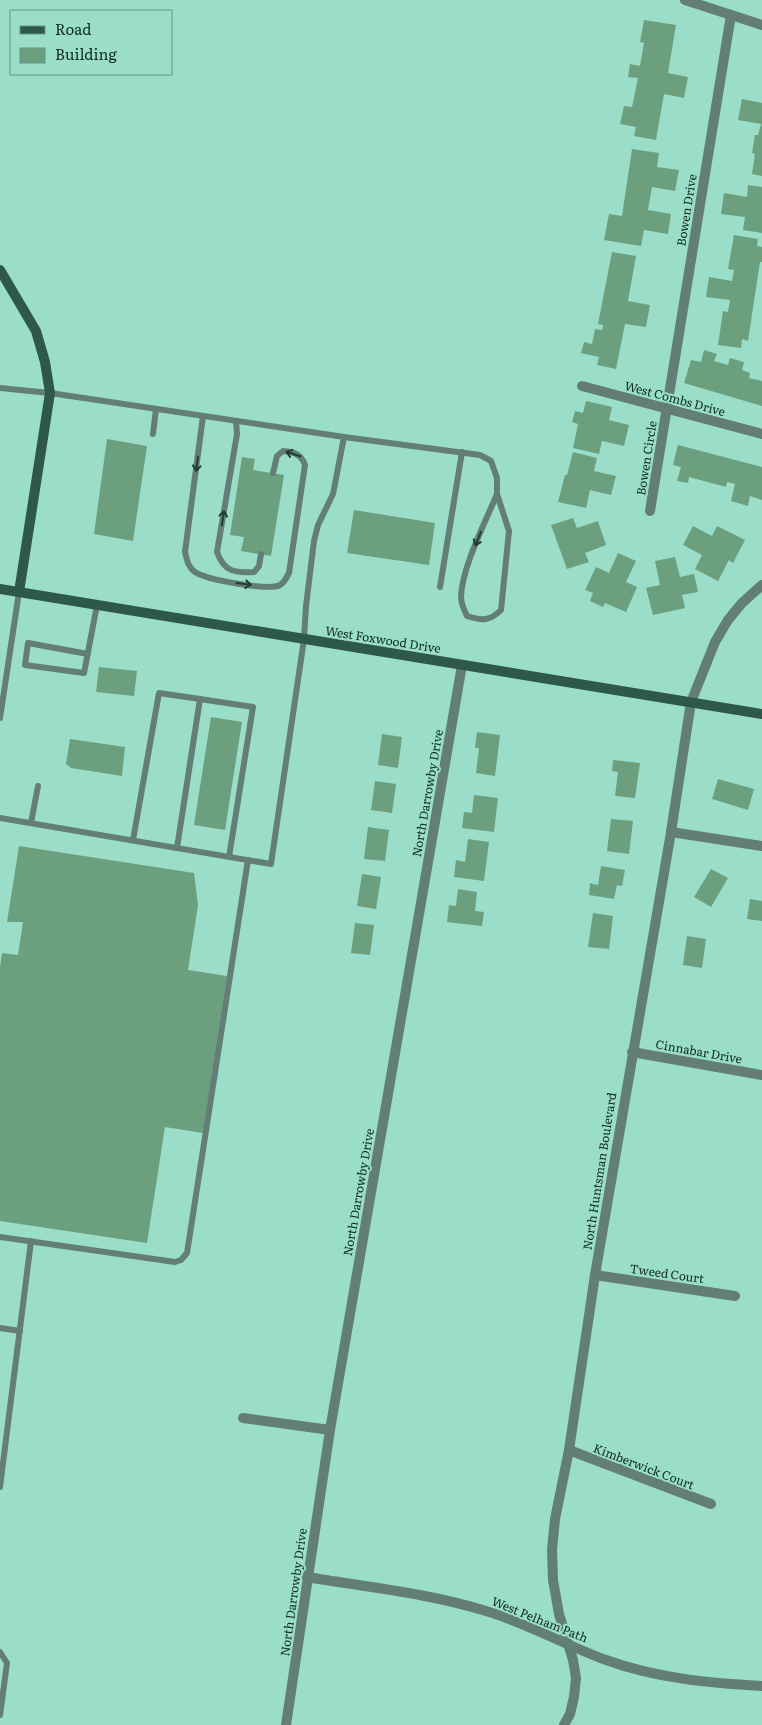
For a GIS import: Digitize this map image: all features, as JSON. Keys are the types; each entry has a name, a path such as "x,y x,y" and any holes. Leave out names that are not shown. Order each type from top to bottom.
{"main road":[{"path":"0,270 36,331 45,362 50,393 19,592"},
{"name":"West Foxwood Drive","path":"0,589 762,714"}],"street":[{"path":"685,0 762,25"},
{"name":"Bowen Drive","path":"666,409 731,15"},
{"name":"West Combs Drive","path":"582,386 762,434"},
{"name":"Bowen Circle","path":"650,511 666,409"},
{"name":"North Huntsman Boulevard","path":"564,1725 570,1714 576,1678 573,1660 559,1614 555,1588 552,1550 555,1519 569,1450 595,1275 671,832 691,702 715,642 728,620 742,603 762,585"},
{"name":"North Darrowby Drive","path":"286,1725 330,1430 462,665"},
{"path":"671,832 762,846"},
{"name":"Cinnabar Drive","path":"632,1052 762,1075"},
{"name":"Tweed Court","path":"595,1275 735,1296"},
{"path":"243,1418 330,1430"},
{"name":"Kimberwick Court","path":"569,1450 711,1504"},
{"name":"West Pelham Path","path":"307,1577 447,1600 487,1611 526,1625 604,1659 636,1670 675,1679 713,1684 762,1686"}],"lane":[{"path":"0,388 50,393 344,437 480,455 491,461 497,478 497,494 509,531 501,610 495,617 484,621 467,616 462,607 461,597 466,572 497,494"},
{"path":"153,434 156,409"},
{"path":"203,416 185,552 188,565 195,572 221,581 268,588 278,586 285,581 289,573 305,465 302,456 283,451 277,456 273,473"},
{"path":"236,421 237,434 217,552 221,562 228,569 243,572 254,572 259,566 261,554"},
{"path":"0,818 271,864 304,639 314,541 318,524 334,494 344,437"},
{"path":"440,587 462,452"},
{"path":"0,718 19,592"},
{"path":"88,654 28,644 25,665 84,673 88,654 97,605"},
{"path":"133,840 159,694 253,707 229,857"},
{"path":"177,848 200,700"},
{"path":"31,823 38,786"},
{"path":"0,1237 174,1262 181,1260 187,1253 248,860"},
{"path":"0,1487 30,1241"},
{"path":"0,1328 20,1331"},
{"path":"0,1652 7,1664 0,1715"}],"building":[{"path":"644,20 676,25 668,73 688,77 684,98 664,94 656,140 634,136 636,127 620,124 624,106 632,107 638,78 628,77 630,64 640,66 644,43 640,42"},
{"path":"742,99 762,103 762,176 752,174 755,154 752,153 755,135 758,135 761,124 738,120"},
{"path":"632,149 659,153 657,167 679,170 675,191 652,187 648,210 671,214 668,234 644,230 641,246 604,240 609,214 622,216"},
{"path":"748,185 762,187 762,233 743,230 745,217 721,214 724,193 747,197"},
{"path":"734,235 758,239 757,246 762,247 762,262 760,262 748,341 742,339 741,348 718,345 723,311 728,312 730,300 706,297 709,277 732,281 734,270 728,269"},
{"path":"612,252 636,256 628,301 650,305 646,327 625,324 616,369 597,365 599,357 581,353 584,342 592,344 595,329 602,330 603,325 598,324"},
{"path":"704,350 717,354 714,361 728,365 730,358 744,362 742,370 750,373 749,378 762,381 762,406 684,383 691,360 701,362"},
{"path":"586,401 612,407 609,420 629,425 624,446 602,441 599,454 573,448 578,424 572,422 575,411 583,413"},
{"path":"107,439 147,446 133,541 94,534"},
{"path":"678,445 762,467 762,500 750,496 748,506 731,501 735,484 727,482 726,487 689,477 688,483 677,481 681,467 673,465"},
{"path":"573,452 597,458 594,471 616,476 611,495 590,490 586,508 558,502"},
{"path":"242,457 255,459 253,470 284,475 271,556 241,551 244,537 230,535"},
{"path":"354,510 435,523 429,565 347,553"},
{"path":"573,518 577,528 598,521 606,545 585,553 589,562 567,569 551,525"},
{"path":"693,526 712,536 717,526 745,540 733,563 729,560 718,581 695,569 702,555 683,545"},
{"path":"618,553 636,561 626,582 637,587 626,612 605,603 603,607 590,601 593,593 585,590 596,567 609,573"},
{"path":"675,557 680,577 694,574 698,592 682,595 685,608 653,615 646,588 660,585 655,561"},
{"path":"99,667 137,671 134,696 96,692"},
{"path":"211,717 242,722 225,830 194,825"},
{"path":"477,732 500,735 495,776 476,773 479,748 475,748"},
{"path":"382,734 402,737 398,768 378,765"},
{"path":"70,739 125,747 122,776 71,768 66,764"},
{"path":"613,760 640,763 635,798 615,796 618,772 612,771"},
{"path":"718,779 754,789 748,810 712,799"},
{"path":"375,781 396,784 392,813 371,810"},
{"path":"474,795 498,798 494,832 462,828 464,812 472,813"},
{"path":"611,819 633,821 629,854 607,851"},
{"path":"368,827 389,830 385,861 364,859"},
{"path":"468,839 489,842 484,881 454,877 456,860 465,862"},
{"path":"19,846 194,873 198,905 188,970 227,976 203,1133 165,1127 147,1243 0,1221 0,967 2,953 18,955 23,922 7,922"},
{"path":"601,866 625,870 622,886 617,885 614,899 589,895 590,883 598,885"},
{"path":"711,869 728,878 711,907 694,897"},
{"path":"362,874 381,877 376,909 357,906"},
{"path":"458,889 477,892 475,911 484,912 482,926 447,922 449,905 456,906"},
{"path":"750,899 762,901 762,921 747,919"},
{"path":"593,913 613,916 609,949 588,947"},
{"path":"355,923 374,925 370,955 351,953"},
{"path":"687,936 706,939 702,968 683,965"}]}
